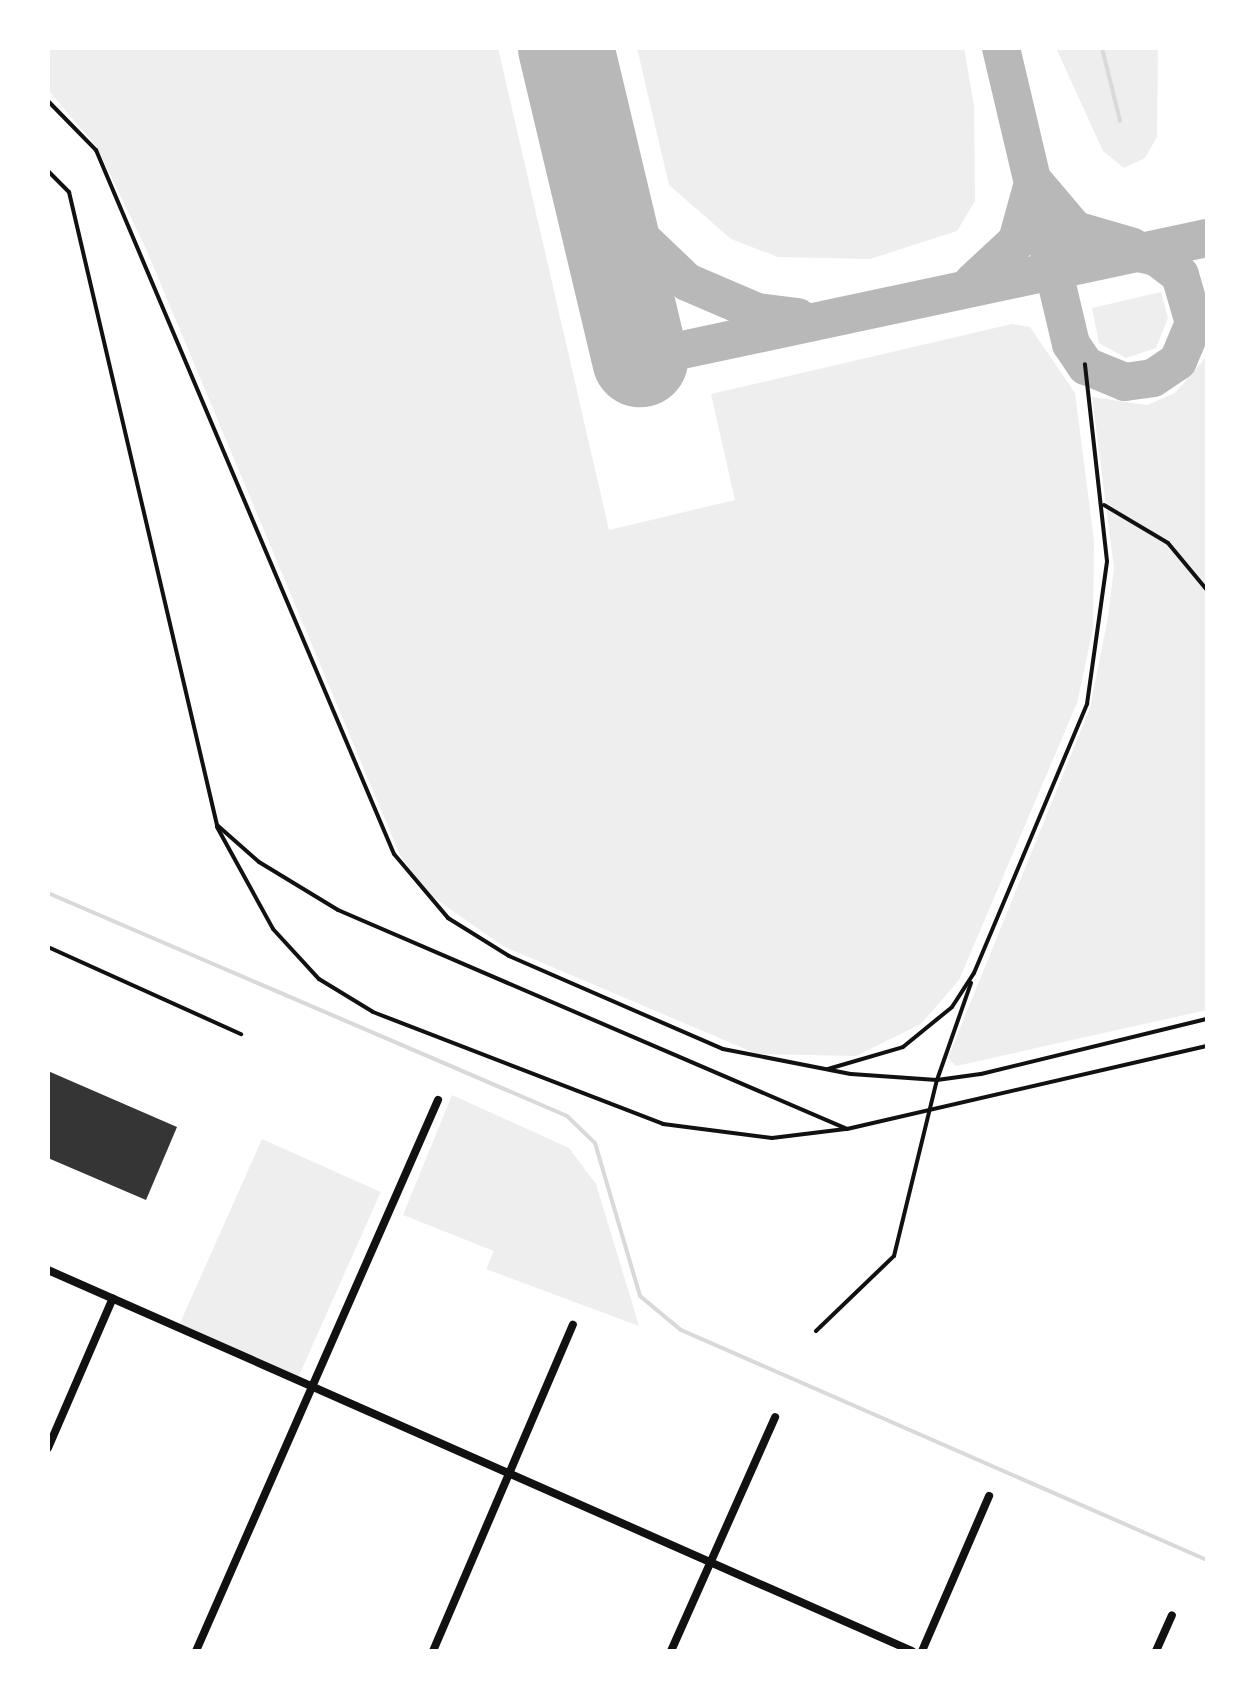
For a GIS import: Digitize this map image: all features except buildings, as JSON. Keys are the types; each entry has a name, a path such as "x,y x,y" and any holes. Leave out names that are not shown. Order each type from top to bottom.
{"street":[{"path":"196,1651 438,1100"},
{"path":"48,1270 912,1651"},
{"path":"48,1448 113,1298"},
{"path":"433,1651 573,1325"},
{"path":"671,1651 775,1417"},
{"path":"922,1651 989,1496"},
{"path":"1156,1651 1172,1615"}],"lane":[{"path":"48,101 89,141 115,188 408,876 448,918 509,956 723,1049 824,1070 937,1080 1207,1019"},
{"path":"48,171 69,192 217,825 273,929 319,979 373,1012 663,1124 772,1138 847,1129 929,1112 1207,1046"},
{"path":"816,1331 894,1256 937,1080 974,973 1087,704 1105,600 1104,505 1085,364"},
{"path":"1104,505 1168,543 1207,590"},
{"path":"217,825 310,897 847,1129"},
{"path":"48,947 241,1034"},
{"path":"824,1070 879,1057 924,1034 974,973"}],"shaded area":[{"path":"48,48 498,48 609,530 735,500 711,394 1012,324 1030,327 1075,393 1094,541 1093,629 1077,703 959,980 921,1024 856,1056 757,1054 503,946 427,893 400,855 146,249 97,147 48,90"},
{"path":"637,48 964,48 974,106 975,201 957,231 870,259 778,257 731,239 669,185"},
{"path":"1056,48 1158,48 1157,137 1145,158 1124,168 1103,151"},
{"path":"1161,292 1168,318 1156,348 1126,358 1099,343 1092,308"},
{"path":"1207,356 1207,1010 956,1066 948,1058 1090,708 1114,568 1092,397 1147,405 1175,393"},
{"path":"452,1095 569,1148 596,1184 639,1326 486,1269 494,1251 403,1215"},
{"path":"262,1139 381,1192 297,1379 179,1326"}],"waterway":[{"path":"1102,48 1120,121"},
{"path":"48,893 567,1116 595,1143 640,1296 681,1330 1207,1560"}],"taxiway":[{"path":"1001,48 1071,344 1086,366 1125,382 1153,378 1178,361 1194,323 1180,275 1156,257 1131,251"},
{"path":"592,163 623,221 687,282 757,312 798,317"},
{"path":"1037,185 1075,230 1133,247"},
{"path":"973,282 1017,241 1031,190"},
{"path":"640,359 1207,238"}],"runway":[{"path":"566,48 640,359"}]}
